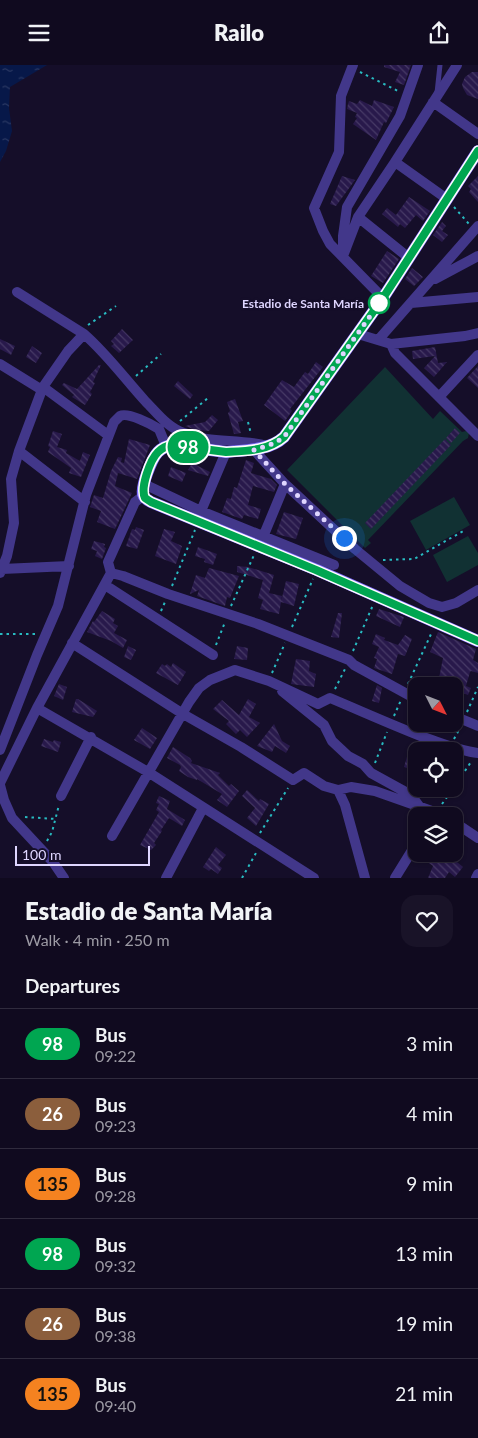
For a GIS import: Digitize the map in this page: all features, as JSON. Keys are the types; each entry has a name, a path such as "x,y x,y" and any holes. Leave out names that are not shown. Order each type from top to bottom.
{"main road":[{"path":"478,151 383,298 284,437 275,443 226,452 172,445 166,446 155,456 143,490 151,502 200,516 260,542 316,570 478,641"}],"street":[{"path":"343,256 343,236 347,207 400,116 418,65"},
{"path":"343,256 358,217 457,65"},
{"path":"353,67 341,96 339,152 314,208 327,237 383,298"},
{"path":"435,99 478,133"},
{"path":"395,162 447,199"},
{"path":"358,217 409,258"},
{"path":"379,339 476,228"},
{"path":"427,284 478,256"},
{"path":"17,292 82,332 97,346 154,411 172,427 182,433 205,439 257,446 285,484 368,560 400,586 429,603 442,607 456,603 478,590"},
{"path":"411,303 478,297"},
{"path":"69,566 1,571 7,556 14,523 11,479 19,451 42,389 82,332"},
{"path":"358,334 391,344 478,333"},
{"path":"391,344 395,353 478,436"},
{"path":"439,397 478,355"},
{"path":"0,364 42,389 108,435"},
{"path":"0,750 58,606 84,502 114,422 120,416 126,415 159,429 166,446"},
{"path":"19,451 84,502"},
{"path":"200,516 226,452"},
{"path":"260,542 285,484"},
{"path":"64,878 53,862 17,824 9,812 0,784 37,708 111,573 108,563 135,502 143,490"},
{"path":"260,542 267,537 334,565"},
{"path":"111,573 139,581 168,594 258,624 349,661 408,695"},
{"path":"104,585 158,618 212,655"},
{"path":"72,643 183,714 241,747 293,780 304,773 324,786 338,790 351,787 367,789 419,806"},
{"path":"112,836 148,771 199,688 223,673 235,670 269,681 318,704 330,698 390,724 464,752 477,753"},
{"path":"269,681 324,725 332,741 348,755 363,764 378,777 411,795 419,806"},
{"path":"37,708 148,771 314,878"},
{"path":"463,720 478,727"},
{"path":"61,796 91,737"},
{"path":"338,790 345,805 365,878"},
{"path":"166,878 203,808"},
{"path":"463,827 478,838"},
{"path":"395,878 408,857"},
{"path":"476,878 478,874"}],"lane":[{"path":"435,99 440,65"}],"path":[{"path":"353,67 407,95"},
{"path":"447,199 476,228"},
{"path":"82,332 116,306"},
{"path":"128,382 161,354"},
{"path":"172,427 208,399"},
{"path":"248,422 257,446"},
{"path":"158,618 200,516"},
{"path":"368,560 414,559 465,530"},
{"path":"212,655 260,542"},
{"path":"269,681 316,570"},
{"path":"330,698 349,661 377,597"},
{"path":"0,634 46,634"},
{"path":"463,773 477,753"},
{"path":"242,878 258,842 293,780"},
{"path":"41,849 52,832 61,796"},
{"path":"9,812 32,819 56,819"}],"green space":[{"path":"385,367 433,419 440,411 462,432 466,431 469,433 468,438 368,540 371,543 365,548 287,470"},
{"path":"454,497 470,525 426,550 410,521"},
{"path":"468,536 478,553 478,565 447,582 433,555"}],"water":[{"path":"0,65 47,65 10,87 9,108 12,131 6,151 0,162"}],"building":[{"path":"384,65 411,65 404,85 395,82 400,72 384,67"},
{"path":"472,72 478,72 478,99 467,95 462,84 465,77"},
{"path":"360,100 372,106 374,100 394,107 386,123 384,122 376,140 353,124 357,118 355,117 357,113 347,109 349,101 357,104"},
{"path":"342,176 355,180 336,206 330,204"},
{"path":"478,176 478,202 469,192 471,189 468,186"},
{"path":"409,197 430,211 423,221 416,215 405,228 400,224 398,227 382,214 387,208 396,215"},
{"path":"442,222 446,226 442,231 448,235 442,242 433,235"},
{"path":"387,251 399,259 383,283 371,276"},
{"path":"412,268 423,277 414,286 405,279"},
{"path":"122,329 133,340 119,353 111,346 114,344 111,341"},
{"path":"0,339 15,346 11,355 0,349"},
{"path":"32,346 42,353 36,363 26,357"},
{"path":"435,347 438,363 447,362 434,377 424,368 435,356 413,359 412,351"},
{"path":"316,362 323,367 290,409 292,411 285,421 264,405 282,380 294,387 305,372 308,374"},
{"path":"101,365 90,392 92,394 85,405 72,397 74,395 62,385 64,383 77,389"},
{"path":"478,366 478,388 467,378"},
{"path":"178,381 193,395 190,399 174,386"},
{"path":"235,399 243,421 238,422 241,433 234,434 227,402"},
{"path":"212,415 218,420 209,431 196,430 185,426 205,422"},
{"path":"455,428 460,433 451,443 446,438"},
{"path":"53,431 62,434 57,447 67,450 66,453 80,461 83,452 90,455 81,477 69,473 71,468 48,452"},
{"path":"129,439 150,445 137,479 118,473 115,486 132,493 115,529 97,522 101,511 90,507 94,495 103,498 111,471 118,457 122,458 121,462 124,463"},
{"path":"445,439 451,445 371,529 365,523"},
{"path":"246,460 254,463 251,473 271,479 277,485 274,492 253,486 248,505 261,509 258,519 244,515 242,519 222,512 227,498 231,499 234,487 237,488"},
{"path":"192,463 210,472 208,476 188,470"},
{"path":"171,467 186,473 182,482 168,476"},
{"path":"284,512 303,518 296,539 276,534"},
{"path":"136,527 144,530 137,549 126,546 132,529 135,530"},
{"path":"164,529 175,532 171,541 182,546 176,564 155,556"},
{"path":"94,541 105,544 104,547 106,548 102,559 95,556 97,551 91,549"},
{"path":"198,547 217,554 213,565 204,562 205,559 195,556"},
{"path":"237,566 248,567 274,575 269,593 282,596 279,614 260,609 263,600 258,598 263,580 237,572"},
{"path":"209,568 239,576 230,598 227,597 225,606 197,596 199,590 190,594 196,575 205,578"},
{"path":"286,581 299,584 294,606 281,602"},
{"path":"379,609 404,617 400,627 376,616"},
{"path":"102,611 115,619 113,623 118,626 114,633 127,640 123,648 111,641 87,632 93,621"},
{"path":"338,613 342,613 339,638 331,637"},
{"path":"438,632 476,649 473,660 478,663 478,673 470,672 466,686 471,688 468,695 463,693 463,677 439,677 443,658 430,652"},
{"path":"376,634 385,638 384,640 398,645 405,635 412,639 405,656 398,654 392,674 374,668 377,659 374,658 379,647 372,644"},
{"path":"128,646 136,650 131,660 124,657"},
{"path":"237,646 248,648 247,660 234,659"},
{"path":"296,659 310,661 309,671 316,674 314,687 291,684"},
{"path":"173,663 186,672 178,685 156,673 162,664 165,666 167,664 171,667"},
{"path":"59,684 67,687 63,700 54,696"},
{"path":"377,685 382,688 379,703 372,701"},
{"path":"76,699 97,711 93,717 72,712"},
{"path":"248,699 256,704 249,717 260,723 247,737 240,730 236,734 226,724 229,721 213,709 222,700 239,715"},
{"path":"274,724 282,741 290,746 286,753 275,746 272,752 257,746"},
{"path":"142,728 157,738 150,749 134,740"},
{"path":"44,739 61,742 58,752 41,746"},
{"path":"173,747 190,758 191,763 220,773 218,775 229,786 231,784 239,791 227,807 217,800 222,794 197,779 188,777 179,771 180,765 167,758"},
{"path":"407,757 408,768 404,767"},
{"path":"247,790 259,801 260,799 269,804 256,826 247,818 255,808 242,796"},
{"path":"159,796 170,801 167,809 185,820 182,826 169,818 154,843 156,845 151,850 140,845 159,812 156,810 159,804 156,803"},
{"path":"216,847 226,855 218,865 222,868 218,874 211,869 209,871 203,867"},
{"path":"427,862 457,862 463,867 455,877 449,872 445,878 428,878 433,866"}],"bus line":[{"name":"98","path":"478,151 383,298 284,437 275,443 254,450 226,452 172,445 166,446 156,453 144,484 143,495 151,502 316,570 478,641"}],"place":[{"name":"Estadio de Santa María","path":"379,303"}],"route":[{"path":"344,538 285,484 254,450 275,443 284,437 383,298 379,303"}]}
